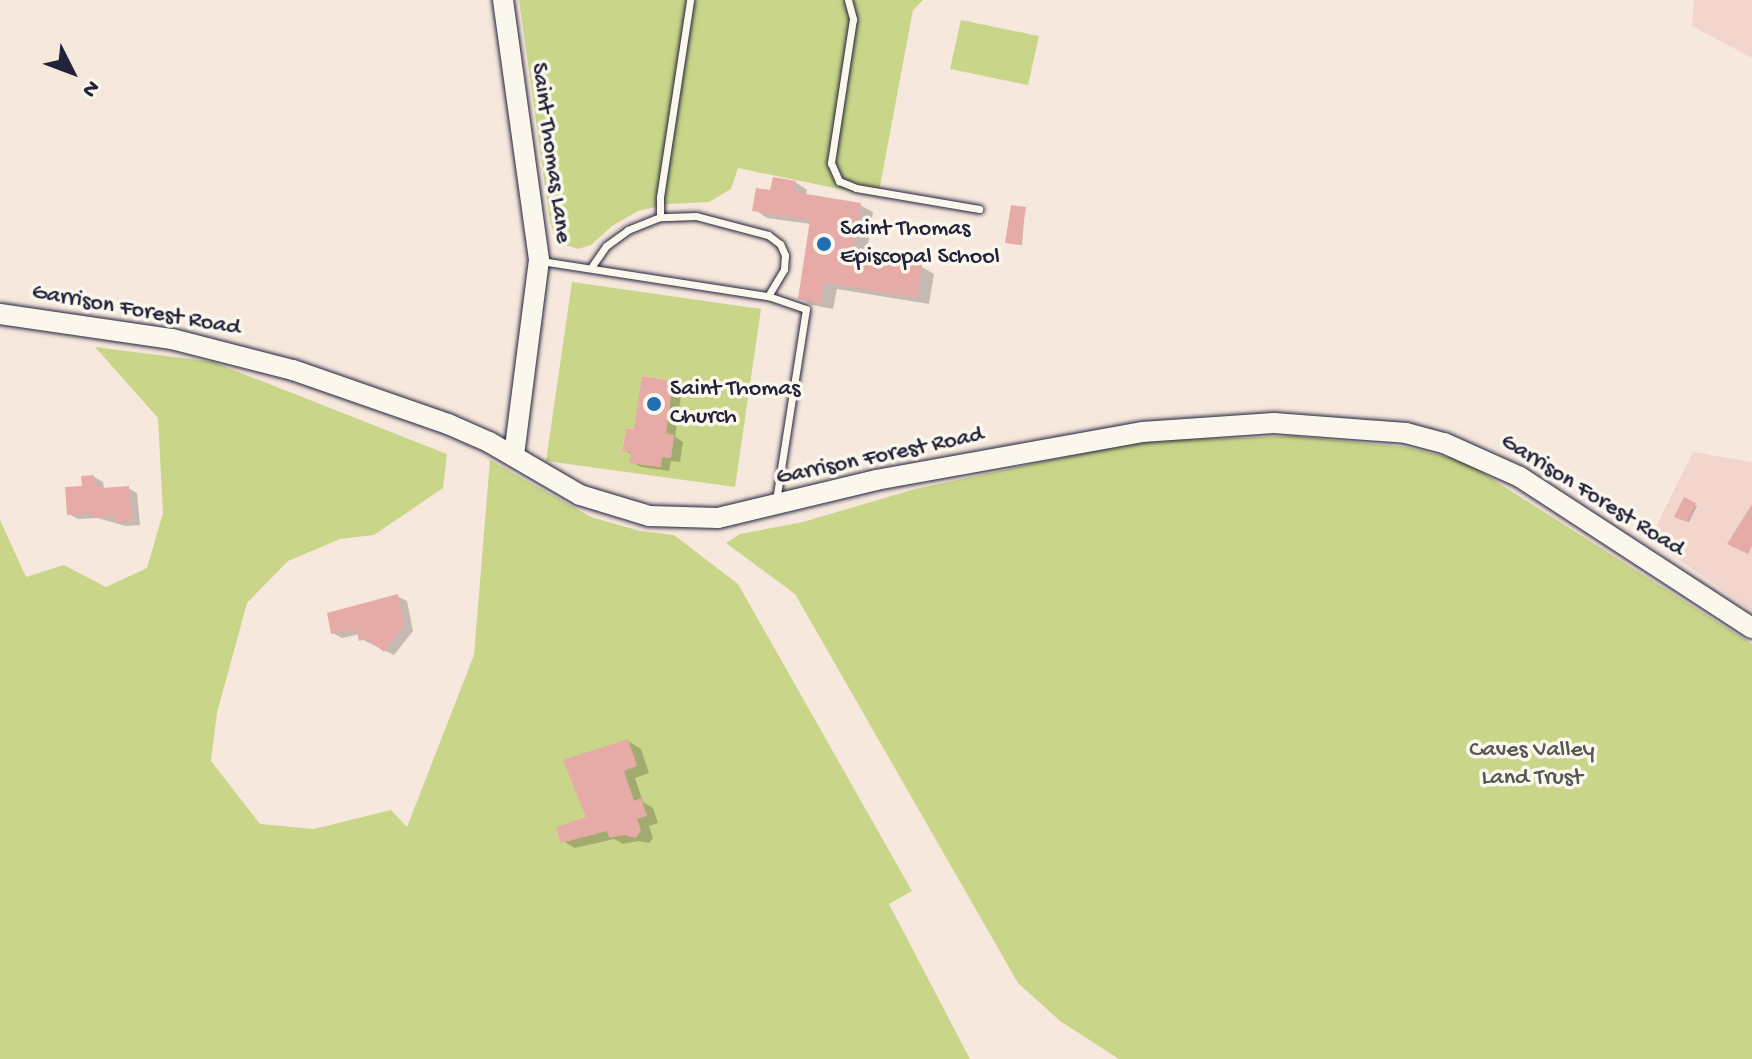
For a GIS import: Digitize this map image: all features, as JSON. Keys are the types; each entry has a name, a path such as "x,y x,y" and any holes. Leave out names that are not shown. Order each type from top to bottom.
{"main road":[{"name":"Saint Thomas Lane","path":"503,0 539,260 514,456"},
{"name":"Garrison Forest Road","path":"0,314 172,339 237,354 448,424 514,456 580,495 649,516 718,518 876,480 1142,432 1274,423 1369,428 1444,443 1520,477 1752,628"}],"lane":[{"path":"660,217 660,197 690,0"},
{"path":"848,0 853,19 831,163 839,181 856,188 979,209"},
{"path":"592,266 606,246 628,230 660,217 696,216 768,235 780,244 785,255 781,276 768,296"},
{"path":"539,260 768,296 806,309 775,506"}],"shaded area":[{"path":"1694,0 1752,0 1752,58 1692,26"},
{"path":"1693,452 1752,462 1752,611 1650,539"}],"green space":[{"path":"519,0 923,0 913,10 878,197 738,168 731,189 709,202 669,204 638,211 612,226 591,245 578,249 566,245 555,237 550,221"},
{"path":"961,20 1039,36 1028,85 950,69"},
{"path":"572,282 761,309 735,487 546,461","holes":["642,376 673,381 666,433 674,435 671,458 662,457 660,467 630,463 631,452 622,450 626,428 635,429"]},
{"path":"95,347 213,362 447,454 443,488 374,535 340,539 288,561 247,603 217,713 211,761 260,824 314,829 391,810 407,827 474,655 490,460 591,517 640,531 674,535 738,584 912,891 889,904 970,1059 0,1059 0,520 26,577 64,565 106,587 147,568 163,513 158,418"},
{"name":"Caves Valley Land Trust","path":"1292,436 1406,447 1464,461 1752,644 1752,1059 1119,1059 1060,1021 1018,983 795,594 726,543 740,534 803,522 915,489 1140,441"}],"building":[{"name":"Saint Thomas Episcopal School","path":"773,177 796,181 794,192 861,203 853,254 922,265 917,298 824,283 821,303 798,299 810,220 752,211 756,188 770,190"},
{"path":"1011,205 1026,207 1020,245 1005,243"},
{"name":"Saint Thomas Church","path":"642,376 673,381 666,433 674,435 671,458 662,457 661,467 629,463 631,452 622,451 626,428 634,429"},
{"path":"94,475 95,485 101,484 101,488 129,486 132,521 115,522 115,516 94,518 94,513 67,515 65,487 82,486 81,476"},
{"path":"1684,497 1696,503 1687,522 1674,517"},
{"path":"1752,504 1752,546 1748,554 1727,544"},
{"path":"398,594 404,626 384,652 367,639 359,641 356,629 331,634 327,613"},
{"path":"628,739 637,766 624,771 634,801 641,798 647,816 637,819 641,830 636,838 624,835 609,838 607,831 561,843 556,827 586,817 563,760"}],"place":[{"name":"Saint Thomas Episcopal School","path":"824,244"},
{"name":"Saint Thomas Church","path":"654,404"}]}
